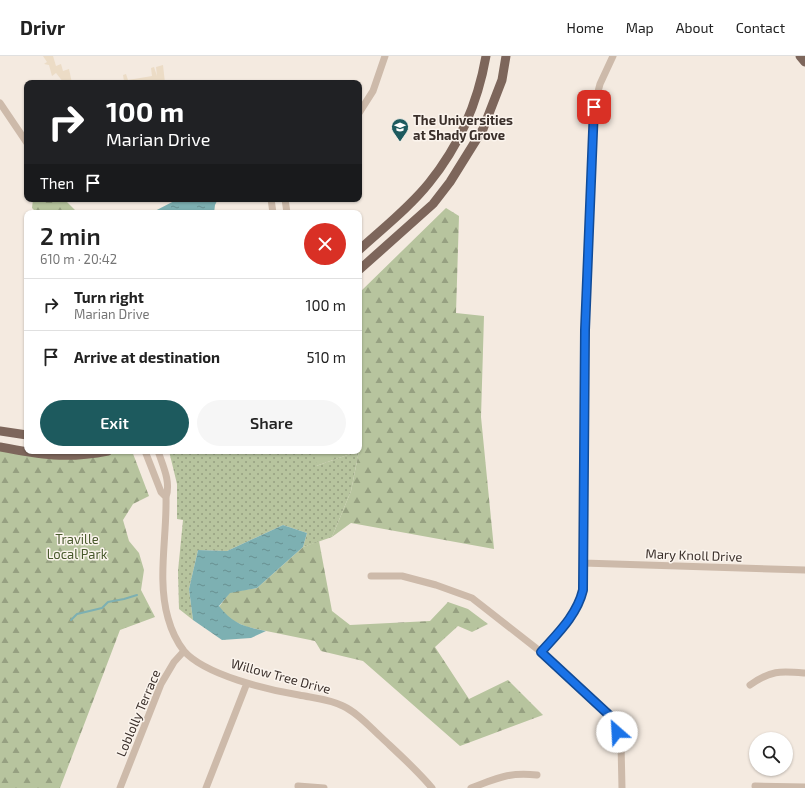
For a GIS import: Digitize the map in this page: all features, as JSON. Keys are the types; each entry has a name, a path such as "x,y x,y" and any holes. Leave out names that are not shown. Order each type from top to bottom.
{"main road":[{"path":"362,247 408,206 429,183 448,156 463,129 477,94 486,56"},
{"path":"362,267 433,204 450,182 483,130 502,80 506,56"},
{"path":"800,56 805,62"},
{"path":"0,430 24,435"},
{"path":"0,448 24,452"},
{"path":"33,454 60,457 84,454"}],"street":[{"path":"362,108 373,91 385,56"},
{"path":"541,652 572,615 580,603 583,590 585,330 594,107 600,84 613,56"},
{"path":"0,103 24,139"},
{"path":"146,454 161,492 166,497"},
{"name":"Willow Tree Drive","path":"159,454 167,479 168,490 166,497 163,584 165,602 172,630 184,651 209,668 246,683 326,700 343,706 364,721 421,775 432,788"},
{"name":"Mary Knoll Drive","path":"583,563 805,570"},
{"path":"371,576 402,576 436,585 472,598 541,652 614,720 621,744 622,788"},
{"name":"Loblolly Terrace","path":"120,788 161,684 174,662 184,651"},
{"path":"750,685 761,677 776,671 805,673"},
{"path":"206,788 246,683"},
{"path":"471,788 506,775 518,773 537,775"},
{"path":"298,786 324,788"},
{"path":"754,786 805,787"}],"green space":[{"path":"33,202 67,202 75,210 34,210 32,208"},
{"path":"446,208 459,216 456,313 484,316 481,417 494,549 351,523 332,537 351,491 358,454 362,454 362,290"},
{"name":"Traville Local Park","path":"0,447 24,452 24,454 133,454 149,496 133,504 123,520 129,541 139,553 144,570 141,590 155,617 120,630 60,788 0,788"},
{"path":"170,454 329,454 316,466 350,454 358,454 351,491 332,537 303,547 307,533 283,525 227,551 198,550 189,589 193,620 179,609 178,571 183,520 177,519 177,484"},
{"path":"317,454 350,454 316,466"},
{"path":"319,541 332,611 350,625 430,621 448,602 468,609 488,624 472,632 458,626 435,647 469,699 508,680 543,715 460,746 363,661 321,651 315,641 247,627 229,619 219,607 230,592 257,588 303,547"}],"shaded area":[{"path":"43,56 53,56 56,66 61,64 63,71 69,69 71,80 62,80 56,73 52,76 49,65 44,64 47,62"},
{"path":"163,65 165,80 128,80 152,76 151,68 154,67 157,76 156,67"},
{"path":"126,74 128,80 124,80 123,75"}],"water":[{"path":"172,202 216,202 214,210 157,210"},
{"path":"283,525 307,533 303,547 257,588 230,593 219,606 234,621 252,628 266,631 251,638 222,640 193,620 189,589 198,550 227,551"}],"waterway":[{"path":"71,620 77,614 102,608 108,602 137,595"}],"place":[{"name":"The Universities at Shady Grove","path":"400,142"}],"route":[{"path":"594,107 585,330 583,590 580,603 572,615 541,652 614,720 617,732"}]}
